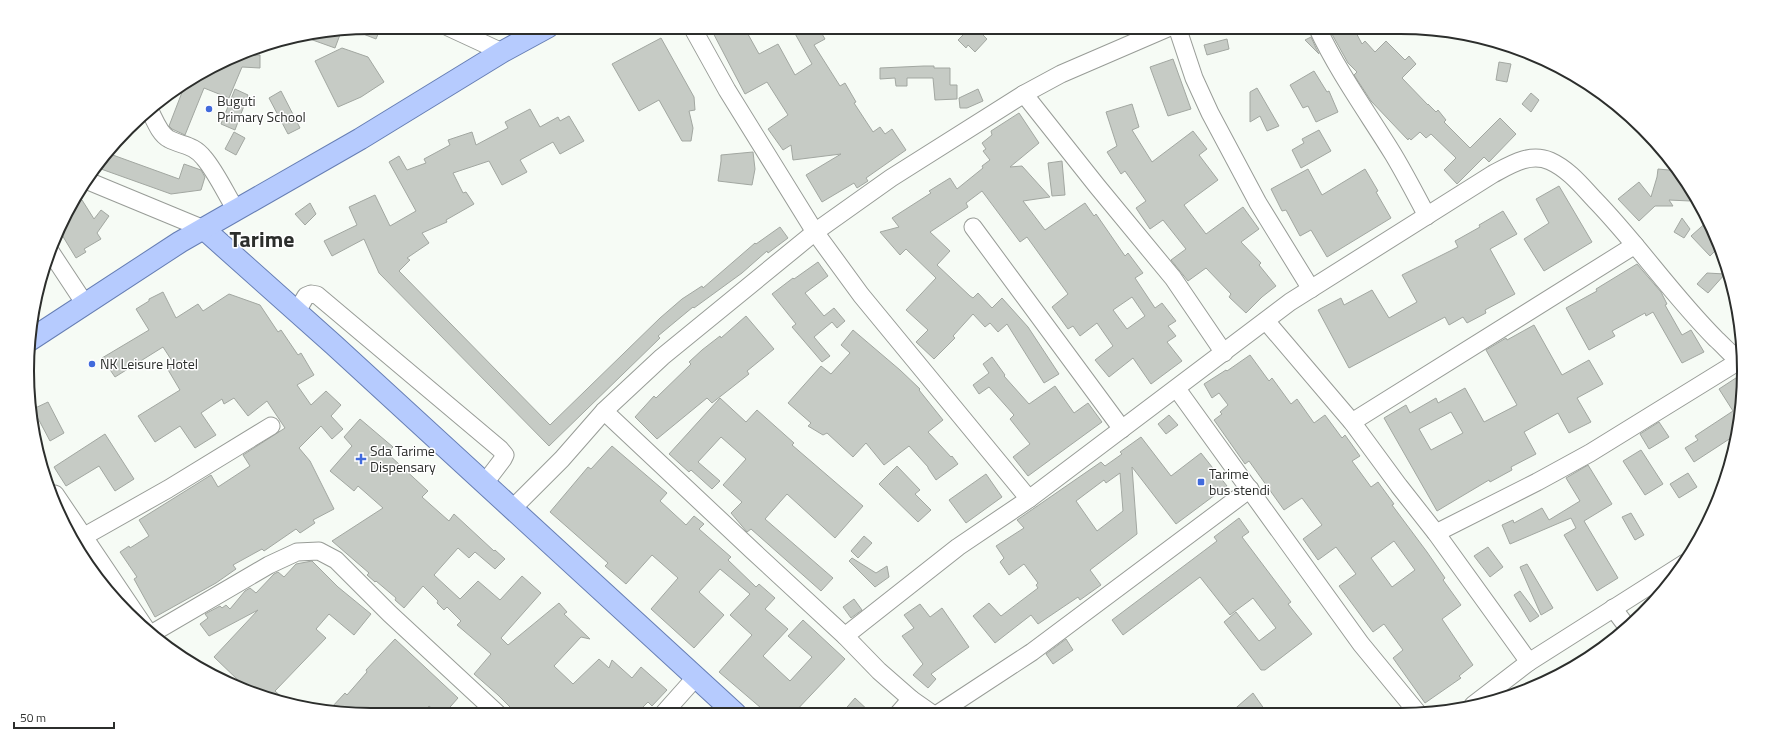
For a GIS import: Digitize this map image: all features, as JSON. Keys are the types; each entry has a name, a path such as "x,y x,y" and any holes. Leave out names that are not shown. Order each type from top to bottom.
{"main road":[{"path":"36,336 180,242 360,139 502,52 535,34"},
{"path":"204,229 297,311 730,708"}],"street":[{"path":"463,34 502,52"},
{"path":"696,34 727,90 815,232 861,295 1029,499"},
{"path":"512,509 562,459 604,411 662,357 815,232 891,178 1024,94 1061,74 1154,34"},
{"path":"1179,34 1194,78 1210,113 1258,203 1311,289"},
{"path":"1321,34 1336,63 1394,155 1427,216"},
{"path":"1024,94 1173,278 1224,353"},
{"path":"153,115 169,139 186,144 204,158 236,210"},
{"path":"846,636 958,547 1029,499 1290,302 1514,162 1532,158 1550,161 1571,175 1604,209 1661,278 1704,326 1736,358"},
{"path":"92,183 204,229"},
{"path":"974,226 1122,429"},
{"path":"1352,422 1635,246"},
{"path":"54,257 85,304"},
{"path":"297,311 306,296 311,294 317,295 500,449 505,455 484,484"},
{"path":"1266,321 1352,422 1436,533 1529,662"},
{"path":"1436,533 1537,482 1590,453 1737,365"},
{"path":"1177,388 1361,644 1413,707"},
{"path":"604,411 846,636 879,671 911,699 924,708"},
{"path":"83,537 168,490 271,426"},
{"path":"947,708 1032,652 1250,490"},
{"path":"62,505 130,606"},
{"path":"157,631 269,565 297,552 319,550 336,560 390,614 491,708"},
{"path":"1482,698 1529,662 1669,573"},
{"path":"1613,608 1624,622"},
{"path":"668,708 696,677"},
{"path":"903,708 911,699"}],"building":[{"path":"364,34 378,34 376,39"},
{"path":"714,34 748,34 759,54 778,44 795,75 812,64 795,34 822,34 825,39 814,45 840,86 845,83 856,102 854,103 873,132 880,127 885,134 892,129 906,150 866,178 868,181 857,188 854,183 822,202 806,175 841,154 793,160 791,145 783,150 768,129 788,115 767,82 745,94"},
{"path":"964,34 984,34 983,35 987,39 975,52 968,45 966,48 958,40"},
{"path":"1332,34 1357,34 1362,44 1365,41 1375,52 1386,41 1405,60 1409,56 1416,64 1402,78 1428,105 1436,112 1438,110 1446,120 1444,122 1470,148 1500,118 1516,134 1489,162 1484,157 1457,184 1444,170 1456,158 1431,134 1426,138 1420,132 1411,140 1409,138 1408,140 1371,101 1354,75 1357,72 1348,63"},
{"path":"340,36 335,48 310,39"},
{"path":"1311,37 1316,48 1319,54 1305,40"},
{"path":"661,38 694,97 695,110 689,111 693,128 691,141 682,141 659,100 639,111 612,64"},
{"path":"1227,39 1229,49 1207,55 1204,45"},
{"path":"342,48 368,57 384,82 361,97 338,107 315,61"},
{"path":"255,55 260,55 260,68 242,67 229,98 204,88 185,135 169,126 182,92 202,79 222,69"},
{"path":"1173,59 1191,109 1168,116 1150,67"},
{"path":"1499,62 1511,64 1507,82 1496,80"},
{"path":"934,66 934,68 950,68 950,85 957,85 957,99 935,100 933,78 907,78 907,86 896,86 895,78 880,79 880,68"},
{"path":"1314,71 1327,92 1329,91 1338,112 1316,122 1308,106 1303,108 1290,85"},
{"path":"1257,88 1279,126 1267,131 1260,116 1250,122 1250,92"},
{"path":"235,89 248,95 235,130 221,124"},
{"path":"978,89 983,101 967,108 960,108 959,98"},
{"path":"281,91 300,128 288,134 269,98"},
{"path":"1531,93 1539,100 1531,112 1522,104"},
{"path":"1132,104 1139,127 1132,130 1152,162 1193,131 1207,149 1199,155 1218,180 1184,205 1206,234 1243,207 1259,229 1241,242 1261,263 1259,265 1276,286 1246,313 1229,297 1231,294 1206,268 1188,281 1171,260 1186,249 1163,220 1150,229 1136,208 1146,201 1125,171 1121,174 1107,152 1117,146 1106,112"},
{"path":"530,109 540,127 558,117 560,121 569,116 584,141 560,154 553,142 520,160 527,172 502,185 489,161 453,173 463,193 466,192 474,204 446,220 447,222 422,233 429,243 407,258 410,260 399,271 550,425 660,318 682,299 702,286 703,288 755,243 756,244 780,227 788,238 768,253 767,251 742,273 694,308 693,307 658,336 660,338 549,446 379,273 364,239 332,256 324,241 357,225 349,207 375,195 390,226 416,211 389,162 399,156 407,170 426,163 424,159 450,145 448,140 472,132 476,145 508,128 505,122"},
{"path":"1019,113 1039,143 1010,167 1022,166 1050,197 1023,201 1045,230 1085,203 1094,216 1096,214 1125,256 1128,253 1143,273 1135,278 1155,308 1162,303 1176,321 1168,326 1176,336 1167,342 1182,361 1151,384 1133,358 1109,377 1095,360 1113,346 1097,323 1080,336 1073,326 1068,329 1052,307 1068,294 1027,237 1020,242 982,191 966,203 968,207 930,232 950,251 937,265 970,296 973,298 978,293 992,308 1002,298 1028,327 1059,374 1044,383 1007,324 998,332 990,323 985,327 973,314 953,336 955,338 934,359 916,342 928,330 906,310 936,278 906,249 900,255 880,232 899,227 892,218 931,193 929,191 950,178 957,189 983,168 982,166 990,160 983,151 986,149 982,143 992,135 991,131","holes":["1132,297 1145,316 1127,329 1113,310"]},
{"path":"1319,130 1331,151 1301,168 1292,150 1304,143 1302,139"},
{"path":"234,132 245,138 236,155 225,149"},
{"path":"753,152 755,169 752,185 718,181 721,155"},
{"path":"113,155 179,179 184,164 201,170 205,177 201,190 171,194 102,169"},
{"path":"1062,161 1065,195 1052,196 1048,163"},
{"path":"1308,169 1322,195 1365,169 1391,218 1327,257 1311,230 1300,236 1286,210 1282,211 1271,189"},
{"path":"1658,169 1670,170 1690,201 1669,200 1673,206 1655,206 1639,221 1618,199 1639,182 1651,197"},
{"path":"1559,186 1592,242 1544,271 1524,239 1549,223 1536,199"},
{"path":"82,200 94,219 101,210 109,216 97,233 101,239 84,249 86,252 76,258 63,236 79,201"},
{"path":"310,203 316,214 305,225 295,214"},
{"path":"1503,211 1517,234 1490,249 1515,294 1485,310 1486,313 1467,323 1463,317 1449,325 1445,317 1349,368 1318,310 1341,298 1344,305 1372,290 1389,318 1417,302 1402,275 1458,247 1455,241 1480,227 1479,225"},
{"path":"1682,218 1690,229 1684,238 1674,232"},
{"path":"1703,225 1715,251 1710,256 1691,236"},
{"path":"818,262 828,276 805,293 824,316 834,308 845,321 837,328 832,322 814,337 830,356 822,362 792,327 796,324 772,294"},
{"path":"1637,264 1661,292 1667,304 1665,305 1682,335 1691,330 1704,352 1682,363 1653,312 1646,316 1645,313 1612,331 1615,336 1589,350 1566,308 1597,291 1596,289"},
{"path":"1707,273 1723,274 1723,276 1708,293 1697,284"},
{"path":"163,292 176,318 198,304 203,311 229,294 260,305 278,332 281,330 298,355 301,353 314,375 297,385 311,405 326,391 341,405 331,416 343,429 332,439 321,426 299,448 310,461 334,509 313,520 315,523 300,533 296,529 264,551 262,549 233,565 236,569 216,583 155,617 134,579 137,577 120,552 129,546 130,548 149,536 139,520 211,475 218,487 250,466 243,455 285,428 267,401 248,416 234,398 224,404 222,399 201,413 216,435 195,448 180,426 155,442 138,416 180,390 167,368 174,364 163,347 115,377 102,358 149,330 136,309 149,301 149,299"},
{"path":"746,316 774,349 747,371 749,374 712,403 707,398 657,439 635,417 654,396 656,398 691,364 689,362 702,350 720,336 721,338"},
{"path":"1534,325 1562,375 1589,360 1603,384 1577,398 1591,422 1569,433 1558,413 1524,432 1536,454 1511,467 1512,470 1490,482 1489,480 1437,511 1384,418 1406,405 1410,413 1436,398 1438,403 1465,388 1484,422 1517,405 1486,350 1506,338 1507,340","holes":["1451,412 1463,433 1431,450 1419,429"]},
{"path":"853,330 920,389 919,390 943,420 928,432 958,464 936,480 928,467 909,446 884,465 866,443 853,457 827,433 823,435 808,426 811,423 788,403 821,366 831,374 850,353 841,345"},
{"path":"1250,355 1269,381 1272,378 1291,404 1297,399 1314,423 1325,415 1342,438 1345,435 1360,456 1352,461 1371,487 1378,482 1394,504 1392,505 1445,578 1443,580 1461,605 1442,619 1473,665 1459,676 1461,678 1425,703 1393,658 1403,650 1384,624 1373,632 1339,586 1356,574 1336,547 1318,560 1303,539 1322,525 1302,498 1284,510 1249,461 1245,464 1214,420 1222,414 1220,412 1228,405 1219,393 1212,398 1204,384 1226,370 1227,371","holes":["1394,541 1415,570 1392,587 1371,558"]},
{"path":"992,357 1005,375 1004,376 1029,404 1055,386 1074,413 1088,403 1102,422 1028,476 1013,457 1030,444 1010,419 1014,415 989,387 979,394 973,385 989,373 983,364"},
{"path":"1737,377 1731,438 1694,462 1685,448 1698,440 1695,436 1733,411 1719,389"},
{"path":"720,398 746,422 757,410 794,443 792,445 863,506 835,538 787,494 765,519 833,578 821,591 751,529 747,532 731,513 742,502 723,485 746,459 721,437 698,462 720,481 712,489 691,470 689,472 669,454"},
{"path":"48,402 64,433 50,441 37,417 36,407"},
{"path":"1169,415 1178,425 1166,434 1158,424"},
{"path":"360,419 393,447 387,453 428,491 422,497 449,521 454,514 494,551 495,550 505,559 495,569 475,552 469,558 458,548 434,575 460,599 478,581 500,600 522,576 541,593 501,638 508,645 559,603 567,612 564,614 590,639 581,637 554,666 573,684 599,659 609,668 612,660 632,678 641,667 667,690 652,706 648,702 642,708 511,708 474,674 491,654 457,625 461,621 447,607 444,610 437,603 438,601 423,586 404,608 395,600 396,598 367,575 369,573 332,541 383,508 358,486 354,491 330,471 352,446 344,437"},
{"path":"1659,422 1669,437 1649,449 1640,434"},
{"path":"105,434 134,479 115,491 99,466 66,486 54,467"},
{"path":"1141,437 1171,476 1201,453 1227,486 1176,524 1132,467 1137,534 1090,570 1101,585 1080,600 1078,597 1038,624 1031,615 995,643 973,616 989,603 1001,616 1038,588 1036,585 1038,583 1024,564 1009,575 1000,562 1004,558 996,546 1024,528 1017,520 1101,462 1105,466 1122,454 1120,452","holes":["1120,473 1123,511 1097,531 1076,501 1104,480 1106,483"]},
{"path":"612,446 667,493 660,501 686,525 694,516 704,524 699,529 731,557 728,560 756,587 759,584 775,598 765,609 788,629 763,656 790,681 812,657 788,636 803,620 845,659 799,708 761,708 719,672 752,635 730,615 750,594 720,569 699,592 724,615 694,648 651,609 678,578 652,555 626,584 605,566 608,563 550,512 588,467 591,469"},
{"path":"1641,450 1663,484 1645,495 1623,461"},
{"path":"1588,465 1612,504 1584,521 1618,578 1597,591 1564,535 1576,528 1571,518 1510,544 1502,525 1513,520 1514,523 1542,508 1549,520 1580,501 1566,478"},
{"path":"897,466 920,490 915,494 931,510 918,522 879,484"},
{"path":"1688,473 1697,487 1679,498 1670,484"},
{"path":"986,474 1002,497 966,523 949,500"},
{"path":"1631,513 1644,535 1635,540 1622,517"},
{"path":"1239,518 1249,532 1242,537 1291,602 1288,604 1312,634 1265,670 1261,670 1224,622 1236,612 1259,641 1276,628 1253,598 1230,615 1200,577 1123,635 1112,620 1217,541 1214,537"},
{"path":"864,536 872,543 858,558 851,551"},
{"path":"1488,547 1503,567 1490,577 1474,556"},
{"path":"852,558 876,573 887,566 889,577 875,587 849,561"},
{"path":"312,561 338,587 371,614 354,635 329,614 316,629 326,638 275,691 280,696 238,680 214,657 258,610 209,636 200,624 208,618 205,614 220,606 222,608 226,605 230,609 245,591 250,588 256,593 274,574 278,572 284,577 296,564"},
{"path":"1527,564 1553,608 1541,615 1520,567"},
{"path":"1520,591 1539,616 1530,622 1514,595"},
{"path":"854,599 862,610 851,618 843,607"},
{"path":"920,604 930,617 942,608 969,647 931,674 936,679 928,688 913,675 923,664 902,636 914,628 904,615"},
{"path":"395,639 458,698 449,708 431,708 429,706 427,708 371,708 333,706 345,693 347,695 367,672 366,670"},
{"path":"1066,639 1073,650 1053,664 1046,654"},
{"path":"1253,693 1264,708 1236,708"},
{"path":"855,698 866,708 846,708"}],"place":[{"name":"Buguti Primary School","path":"209,109"},
{"name":"NK Leisure Hotel","path":"92,364"},
{"name":"Sda Tarime Dispensary","path":"361,459"},
{"name":"Tarime bus stendi","path":"1201,482"}],"district":[{"name":"Tarime","path":"262,239"}]}
